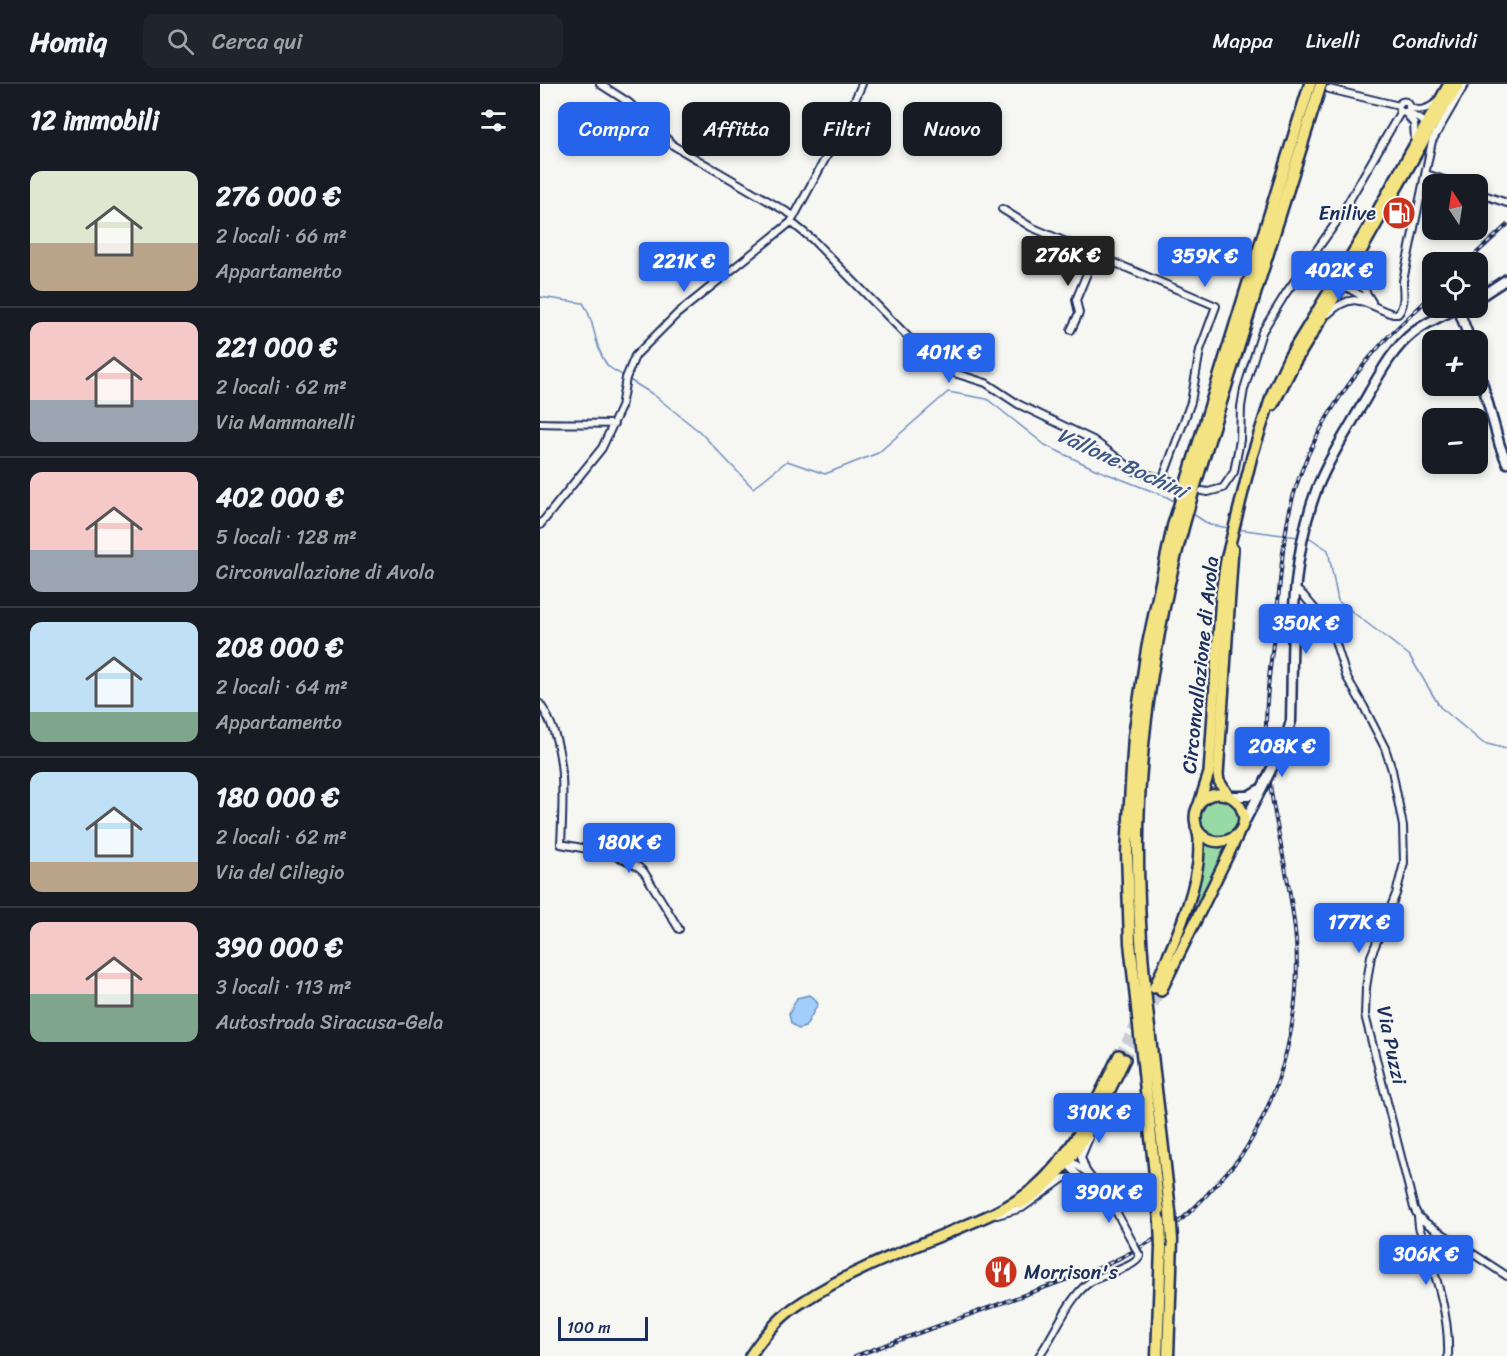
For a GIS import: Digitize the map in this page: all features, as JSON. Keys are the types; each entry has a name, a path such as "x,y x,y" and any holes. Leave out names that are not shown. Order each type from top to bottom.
{"highway":[{"path":"1158,1356 1160,1221 1134,997 1130,943 1127,852 1136,725 1146,649 1185,502 1310,84"},
{"path":"1185,502 1325,86"},
{"path":"1168,1356 1172,1240 1145,998 1137,852 1144,737 1178,528"}],"main road":[{"path":"1268,412 1320,322 1336,284 1360,253 1431,123 1449,84"},
{"path":"1232,538 1252,456 1273,392 1289,357 1336,284 1415,143 1459,84"},
{"path":"1488,291 1507,279"},
{"path":"1262,788 1248,796 1215,794 1199,804 1195,815 1199,838 1198,860 1191,900 1158,990 1262,788 1286,738 1291,721 1294,588 1300,543 1317,489 1335,452 1390,359 1413,333 1440,318"},
{"path":"1486,396 1507,463"},
{"name":"Circonvallazione di Avola","path":"1229,796 1218,775 1233,561 1232,538"},
{"name":"Circonvallazione di Avola","path":"1199,804 1209,773 1221,594 1232,538"},
{"path":"1196,826 1208,840 1220,842 1231,839 1241,828 1242,808 1229,796"},
{"path":"750,1356 777,1322 802,1301 878,1263 970,1223 1006,1208 1031,1190 1056,1167 1068,1151 1122,1057 1106,1097 1068,1162 1033,1197 997,1215 970,1223"}],"street":[{"path":"600,84 646,117 674,146 792,219 938,365 948,371 986,383 1018,405 1093,440 1135,471 1178,483"},
{"path":"540,525 602,448 621,407 629,369 641,349 677,314 792,219 845,122 862,84"},
{"path":"1426,174 1432,141 1465,84"},
{"path":"1325,86 1406,110 1431,123"},
{"path":"1406,110 1427,109 1440,100"},
{"path":"1406,110 1416,130 1415,143"},
{"path":"1202,491 1208,492 1223,488 1234,472 1240,440 1244,389 1262,332 1286,293 1338,220 1406,110"},
{"path":"1336,284 1344,291 1393,314 1398,314 1404,301 1403,281 1422,193"},
{"path":"1488,196 1507,203"},
{"path":"1002,209 1031,227 1216,306 1200,350 1191,402 1163,478"},
{"path":"1360,253 1359,281 1370,302"},
{"path":"1071,330 1079,312 1076,300 1095,254"},
{"path":"1320,322 1342,303 1359,300 1370,302"},
{"path":"540,423 614,424"},
{"name":"Via Puzzi","path":"1294,588 1304,595 1331,628 1346,676 1378,733 1392,770 1402,826 1404,863 1396,894 1371,956 1365,1016 1401,1163 1446,1315 1449,1335 1448,1356"},
{"path":"540,704 546,715 559,756 564,799 561,844 637,864 679,929"},
{"path":"1039,1356 1082,1288 1107,1273 1136,1263 1140,1256 1115,1209 1086,1171 1081,1157 1100,1118 1106,1097"},
{"path":"1093,1108 1088,1125 1068,1157 1068,1162 1080,1178 1100,1190"},
{"path":"1031,1190 1044,1183 1064,1162 1072,1162 1086,1171"},
{"path":"997,1215 1022,1208 1064,1178 1080,1178"},
{"path":"1418,1216 1469,1253 1507,1276"}],"green space":[{"path":"1219,798 1227,799 1233,804 1238,810 1238,826 1233,832 1227,837 1219,838 1211,837 1205,832 1200,826 1199,818 1200,810 1205,804 1211,799"},
{"path":"1202,841 1211,845 1228,844 1198,901 1196,899"}],"water":[{"path":"809,995 818,1004 805,1027 798,1029 791,1023 789,1014 797,998"}],"waterway":[{"name":"Vallone Bochini","path":"540,297 583,303 603,359 608,366 624,376"},
{"name":"Vallone Bochini","path":"628,379 654,395 700,432 753,488 787,461 825,474 878,453 948,392 987,399 1045,445 1095,469 1177,503"},
{"name":"Vallone Bochini","path":"1193,514 1210,525 1230,528"},
{"name":"Vallone Bochini","path":"1237,529 1298,537"},
{"name":"Vallone Bochini","path":"1306,538 1310,538 1328,550 1338,601 1409,655 1440,707 1483,743 1507,749"}],"tunnel":[{"path":"1147,1017 1161,991"},
{"path":"1119,1055 1139,1017"},
{"path":"1125,1059 1141,1029"}],"railway":[{"path":"1478,252 1507,225"},
{"path":"855,1356 1104,1266 1148,1243 1178,1223 1206,1196 1241,1156 1260,1124 1280,1074 1296,995 1296,941 1271,790 1266,739 1269,676 1287,525 1293,497 1308,454 1342,394 1384,341 1422,305"}],"place":[{"name":"Enilive","path":"1399,213"},
{"name":"Morrison's","path":"1001,1272"}]}
